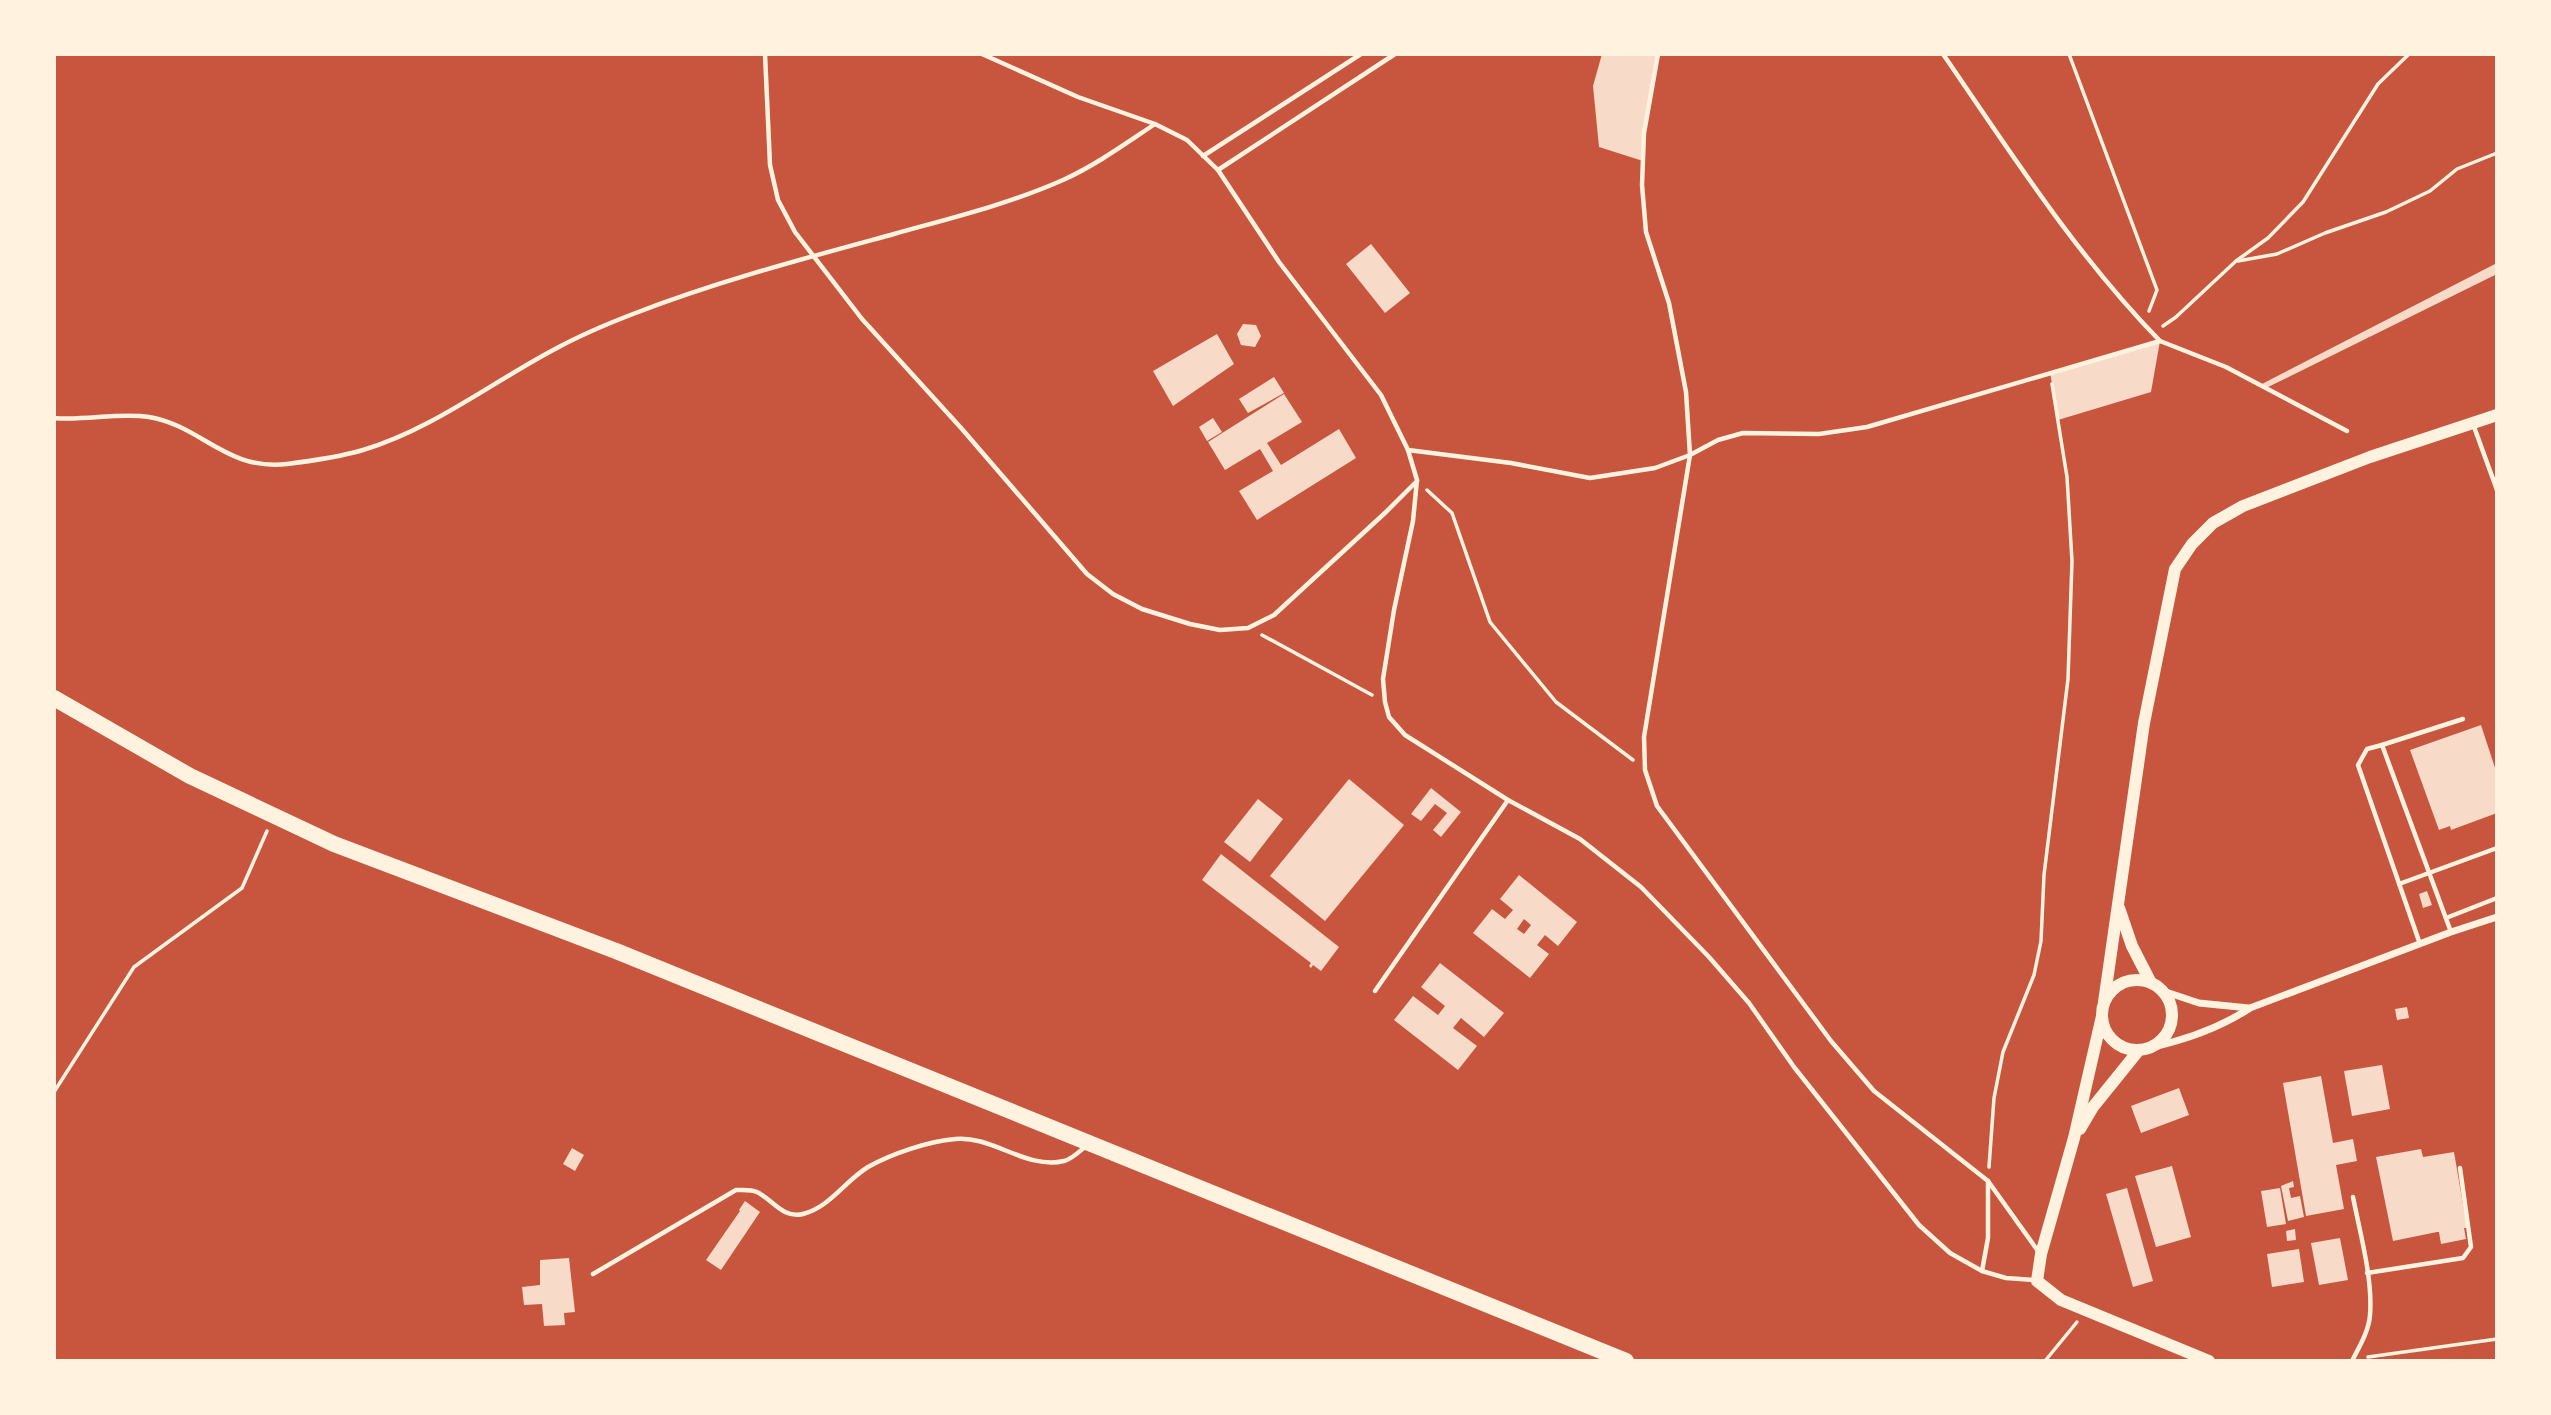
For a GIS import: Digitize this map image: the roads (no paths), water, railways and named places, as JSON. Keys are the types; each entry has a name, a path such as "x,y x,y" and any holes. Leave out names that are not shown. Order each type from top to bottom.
{"main road":[{"path":"54,698 190,776 334,844 616,951 1626,1361"}],"street":[{"path":"2208,1361 2061,1300 2037,1281 2040,1254 2074,1138 2102,1016 2144,723 2175,569 2192,544 2213,523 2243,506 2370,457 2497,415"},
{"path":"2118,904 2132,946 2151,983"},
{"path":"2102,1016 2109,1037 2128,1049 2139,1050 2180,1041 2224,1025 2250,1008 2497,917"},
{"path":"2104,1002 2118,985 2140,980 2199,1003 2250,1008"},
{"path":"2153,1047 2162,1041 2172,1021 2169,1000 2163,991"},
{"path":"2074,1138 2093,1107 2139,1050"}],"lane":[{"path":"765,54 770,165 778,200 795,232 862,319 962,429 1087,574 1113,594 1142,609 1190,624 1220,630 1248,628 1274,615 1417,480"},
{"path":"982,54 1078,97 1155,124 1186,140 1218,170 1279,262 1381,394 1408,450 1417,480 1413,521 1385,657 1383,679 1389,717 1405,736 1508,800 1580,839 1642,887 1709,957 1748,1003 1794,1067 1919,1225 1950,1253 1982,1271 2006,1278 2037,1281"},
{"path":"1203,156 1361,54"},
{"path":"1218,170 1395,54"},
{"path":"1658,54 1644,133 1643,197 1646,232 1669,303 1686,392 1690,455 1644,737 1646,770 1657,806 1831,1041 1874,1091 1988,1181 2040,1254"},
{"path":"1943,54 2044,203 2160,341 2226,367 2347,432"},
{"path":"54,418 78,420 98,417 148,417 178,426 227,455 266,465 361,451 404,435 557,348 631,314 740,277 1013,200 1076,173 1155,124"},
{"path":"1408,450 1511,463 1590,478 1655,468 1690,455 1718,440 1743,433 1819,434 1867,427 2160,341"},
{"path":"2473,423 2497,490"},
{"path":"2420,944 2358,765 2367,748 2463,719"},
{"path":"2382,745 2451,932"},
{"path":"1375,991 1508,800"},
{"path":"2399,884 2497,848"},
{"path":"2446,918 2497,898"},
{"path":"593,1275 736,1191 749,1189 758,1192 782,1211 801,1215 821,1206 868,1168 914,1148 956,1139 982,1141 1015,1155 1044,1161 1065,1160 1090,1144"},
{"path":"2367,1273 2463,1258 2471,1247 2460,1168"},
{"path":"1982,1271 1988,1238 1988,1181"},
{"path":"2353,1197 2367,1273 2370,1316 2364,1338 2353,1360"}]}
